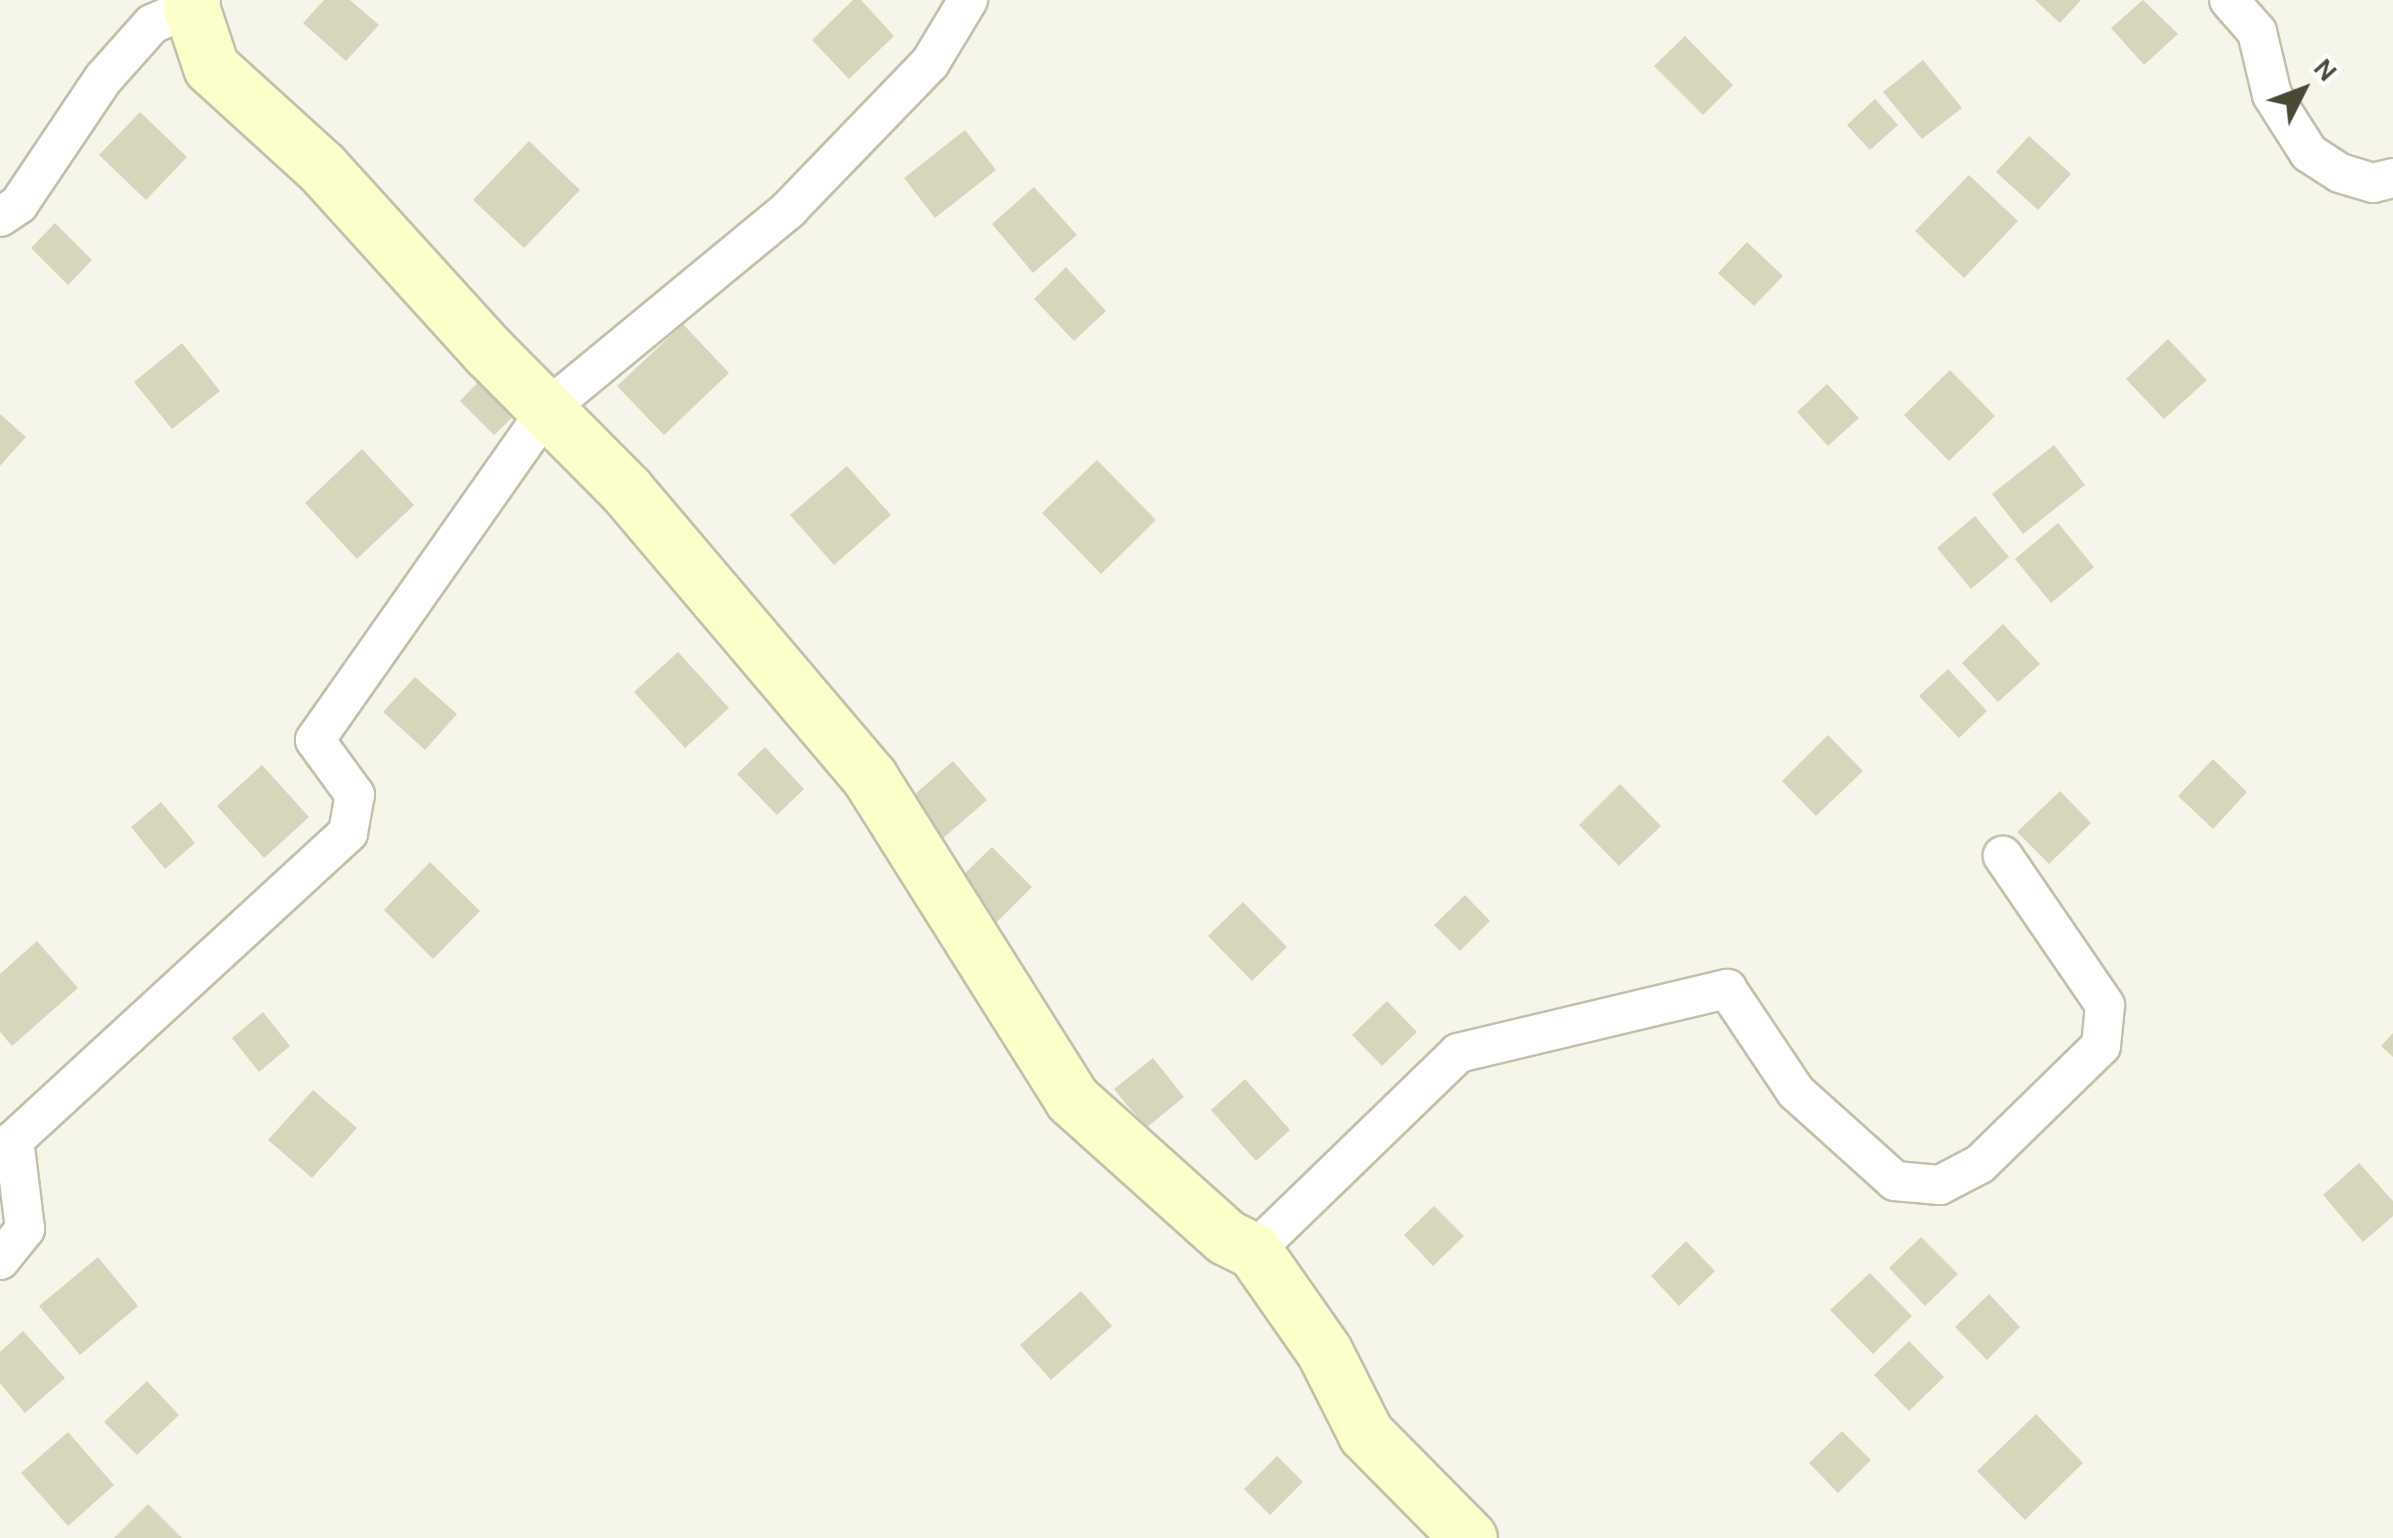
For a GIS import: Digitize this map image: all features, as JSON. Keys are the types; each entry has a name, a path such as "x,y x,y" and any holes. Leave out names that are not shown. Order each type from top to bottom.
{"street":[{"path":"0,1260 25,1230 7,1137 348,834 354,795 314,740 548,408 789,208 930,63 968,0"},
{"path":"2229,0 2257,32 2272,95 2309,153 2340,172 2373,183 2393,178"},
{"path":"0,217 19,204 103,79 152,24 192,3 211,67 322,168 489,352 626,490 870,778 1072,1099 1226,1237 1254,1251 1324,1351 1366,1434 1470,1538"},
{"path":"1254,1251 1458,1053 1727,989 1796,1092 1895,1181 1940,1185 1980,1164 2101,1046 2105,1005 2002,856"}],"building":[{"path":"324,0 350,0 379,25 346,61 303,23"},
{"path":"853,0 861,0 894,36 849,79 812,40"},
{"path":"2035,0 2081,0 2060,23"},
{"path":"2143,0 2178,34 2144,65 2111,28"},
{"path":"1685,36 1733,85 1703,115 1654,66"},
{"path":"1923,60 1962,108 1922,139 1883,92"},
{"path":"1875,99 1898,125 1870,150 1847,125"},
{"path":"140,112 187,157 146,200 99,155"},
{"path":"965,130 996,170 935,218 904,178"},
{"path":"2029,136 2071,174 2038,210 1996,172"},
{"path":"529,141 580,190 524,248 473,200"},
{"path":"1969,175 2018,221 1964,278 1915,231"},
{"path":"1034,187 1077,235 1033,273 992,224"},
{"path":"55,223 92,260 68,285 31,248"},
{"path":"1747,242 1783,276 1754,306 1718,273"},
{"path":"1066,267 1106,311 1074,341 1034,299"},
{"path":"683,324 729,373 664,435 617,386"},
{"path":"2168,339 2207,380 2164,419 2126,379"},
{"path":"182,343 220,391 172,429 134,382"},
{"path":"1950,370 1995,416 1949,461 1904,415"},
{"path":"486,374 521,409 494,435 460,401"},
{"path":"1827,384 1859,418 1828,446 1797,412"},
{"path":"0,414 26,437 0,466"},
{"path":"2054,445 2085,485 2023,534 1992,494"},
{"path":"362,449 414,505 357,559 305,503"},
{"path":"1097,460 1156,520 1101,574 1042,513"},
{"path":"847,466 891,515 834,565 790,515"},
{"path":"1975,516 2009,557 1971,589 1937,548"},
{"path":"2058,523 2094,567 2051,603 2015,559"},
{"path":"2003,624 2040,664 1998,702 1962,663"},
{"path":"678,652 729,708 685,748 634,692"},
{"path":"1948,669 1987,711 1959,738 1919,696"},
{"path":"415,677 457,714 425,750 383,712"},
{"path":"1828,735 1863,771 1816,816 1782,781"},
{"path":"765,747 804,789 777,815 737,774"},
{"path":"2213,759 2247,792 2213,829 2178,796"},
{"path":"953,761 987,800 941,840 907,801"},
{"path":"262,765 309,817 264,858 217,806"},
{"path":"1620,784 1661,826 1619,866 1579,825"},
{"path":"2060,791 2091,823 2049,864 2017,832"},
{"path":"161,802 195,843 165,869 131,827"},
{"path":"992,847 1032,887 996,923 956,882"},
{"path":"430,862 480,911 433,959 384,910"},
{"path":"1465,895 1490,921 1460,951 1434,925"},
{"path":"1243,902 1287,947 1252,981 1208,936"},
{"path":"37,941 78,988 12,1046 0,1032 0,974"},
{"path":"1387,1001 1417,1032 1382,1066 1352,1035"},
{"path":"263,1012 290,1046 259,1072 232,1038"},
{"path":"2393,1033 2393,1057 2381,1046"},
{"path":"1153,1058 1184,1097 1146,1128 1114,1089"},
{"path":"1245,1079 1290,1130 1256,1161 1211,1110"},
{"path":"313,1090 357,1128 312,1178 268,1140"},
{"path":"2359,1163 2393,1201 2393,1216 2363,1242 2323,1195"},
{"path":"1434,1206 1464,1236 1433,1266 1404,1235"},
{"path":"1921,1237 1958,1274 1925,1306 1889,1268"},
{"path":"1686,1241 1715,1271 1679,1306 1651,1276"},
{"path":"98,1257 138,1306 80,1355 39,1306"},
{"path":"1870,1273 1912,1316 1873,1354 1830,1310"},
{"path":"1081,1291 1112,1326 1051,1380 1020,1345"},
{"path":"1989,1294 2020,1327 1987,1360 1955,1327"},
{"path":"23,1331 65,1378 25,1413 0,1383 0,1352"},
{"path":"1909,1341 1944,1377 1909,1411 1874,1375"},
{"path":"147,1381 179,1415 137,1455 104,1422"},
{"path":"2036,1414 2083,1463 2025,1520 1977,1471"},
{"path":"1842,1431 1871,1460 1838,1493 1809,1463"},
{"path":"68,1432 114,1485 68,1526 21,1473"},
{"path":"1277,1456 1303,1482 1270,1515 1244,1489"},
{"path":"148,1504 182,1538 114,1538"}]}
